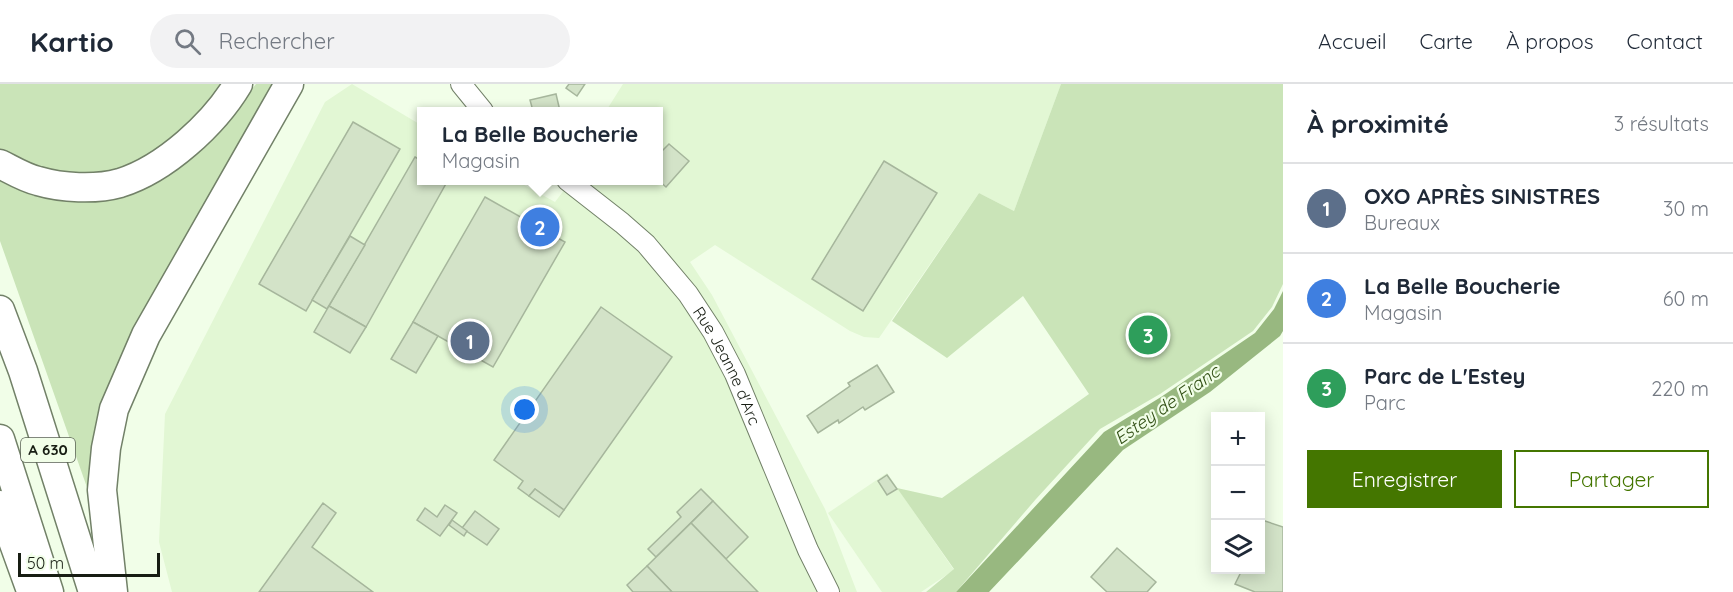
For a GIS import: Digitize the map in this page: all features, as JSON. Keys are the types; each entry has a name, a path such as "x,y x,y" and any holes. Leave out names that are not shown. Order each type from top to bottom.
{"highway":[{"path":"0,164 37,181 82,187 120,183 154,167 193,138 231,96 238,84"},
{"path":"113,592 102,490 106,448 114,409 146,335 288,90"},
{"name":"A 630","path":"0,310 26,382 93,592"},
{"name":"A 630","path":"0,439 49,592"},
{"path":"0,505 32,592"}],"street":[{"path":"461,84 480,107"},
{"name":"Rue Jeanne d'Arc","path":"573,185 646,244 688,294 712,332 735,375 808,550 829,592"}],"shaded area":[{"path":"0,84 224,84 186,130 141,162 106,175 58,173 26,164 0,150"},
{"path":"256,84 282,84 163,287 89,493 0,241 0,177 117,198 167,176 215,136"},
{"path":"352,84 417,123 417,185 524,185 555,202 568,185 663,185 663,107 609,107 623,84 1061,84 1014,211 979,193 879,338 864,337 850,331 715,245 690,262 712,295 825,509 857,592 172,592 159,542 165,414 325,102"},
{"path":"1061,84 1283,84 1283,284 1272,307 1253,331 1160,394 1100,429 956,592 926,592 954,569 897,488 942,498 1089,394 1023,296 947,358 892,321 979,193 1014,211"},
{"path":"887,473 954,570 921,592 882,592 828,513"}],"water":[{"name":"Estey de Franc","path":"1283,291 1283,331 1280,336 1210,392 1123,450 989,592 956,592 1104,432 1161,397 1255,333 1274,309"}],"building":[{"path":"569,84 585,84 577,96 566,88"},
{"path":"556,94 559,107 532,107 530,100"},
{"path":"353,122 400,149 306,311 259,284"},
{"path":"669,144 689,161 666,187 663,184 663,150"},
{"path":"415,157 417,158 417,185 445,185 366,327 329,306"},
{"path":"884,161 937,193 863,311 812,279"},
{"path":"485,197 565,242 493,367 413,322"},
{"path":"350,236 365,245 327,309 312,300"},
{"path":"329,306 366,327 350,353 314,332"},
{"path":"601,307 672,357 564,510 535,489 529,496 518,488 523,481 494,460"},
{"path":"413,322 438,336 416,373 391,359"},
{"path":"877,365 894,392 865,410 863,407 839,423 838,420 818,433 807,416 850,386 848,383"},
{"path":"887,475 897,489 887,495 878,481"},
{"path":"535,489 564,510 559,517 529,496"},
{"path":"701,489 713,501 656,557 648,549 681,517 677,512"},
{"path":"713,501 748,537 726,559 691,523"},
{"path":"323,503 336,513 312,547 373,592 259,592"},
{"path":"445,505 457,513 440,536 417,520 425,508 437,517"},
{"path":"475,511 499,529 487,545 462,528"},
{"path":"452,520 467,531 464,536 449,525"},
{"path":"1265,521 1283,527 1283,592 1255,592 1235,584 1240,574 1265,574"},
{"path":"691,523 758,592 672,592 647,566"},
{"path":"1117,548 1156,582 1147,592 1107,592 1091,577"},
{"path":"647,566 672,592 633,592 627,585"}],"place":[{"name":"La Belle Boucherie","path":"540,227"},
{"name":"Parc de L'Estey","path":"1148,335"},
{"name":"OXO APRÈS SINISTRES","path":"470,341"}]}
